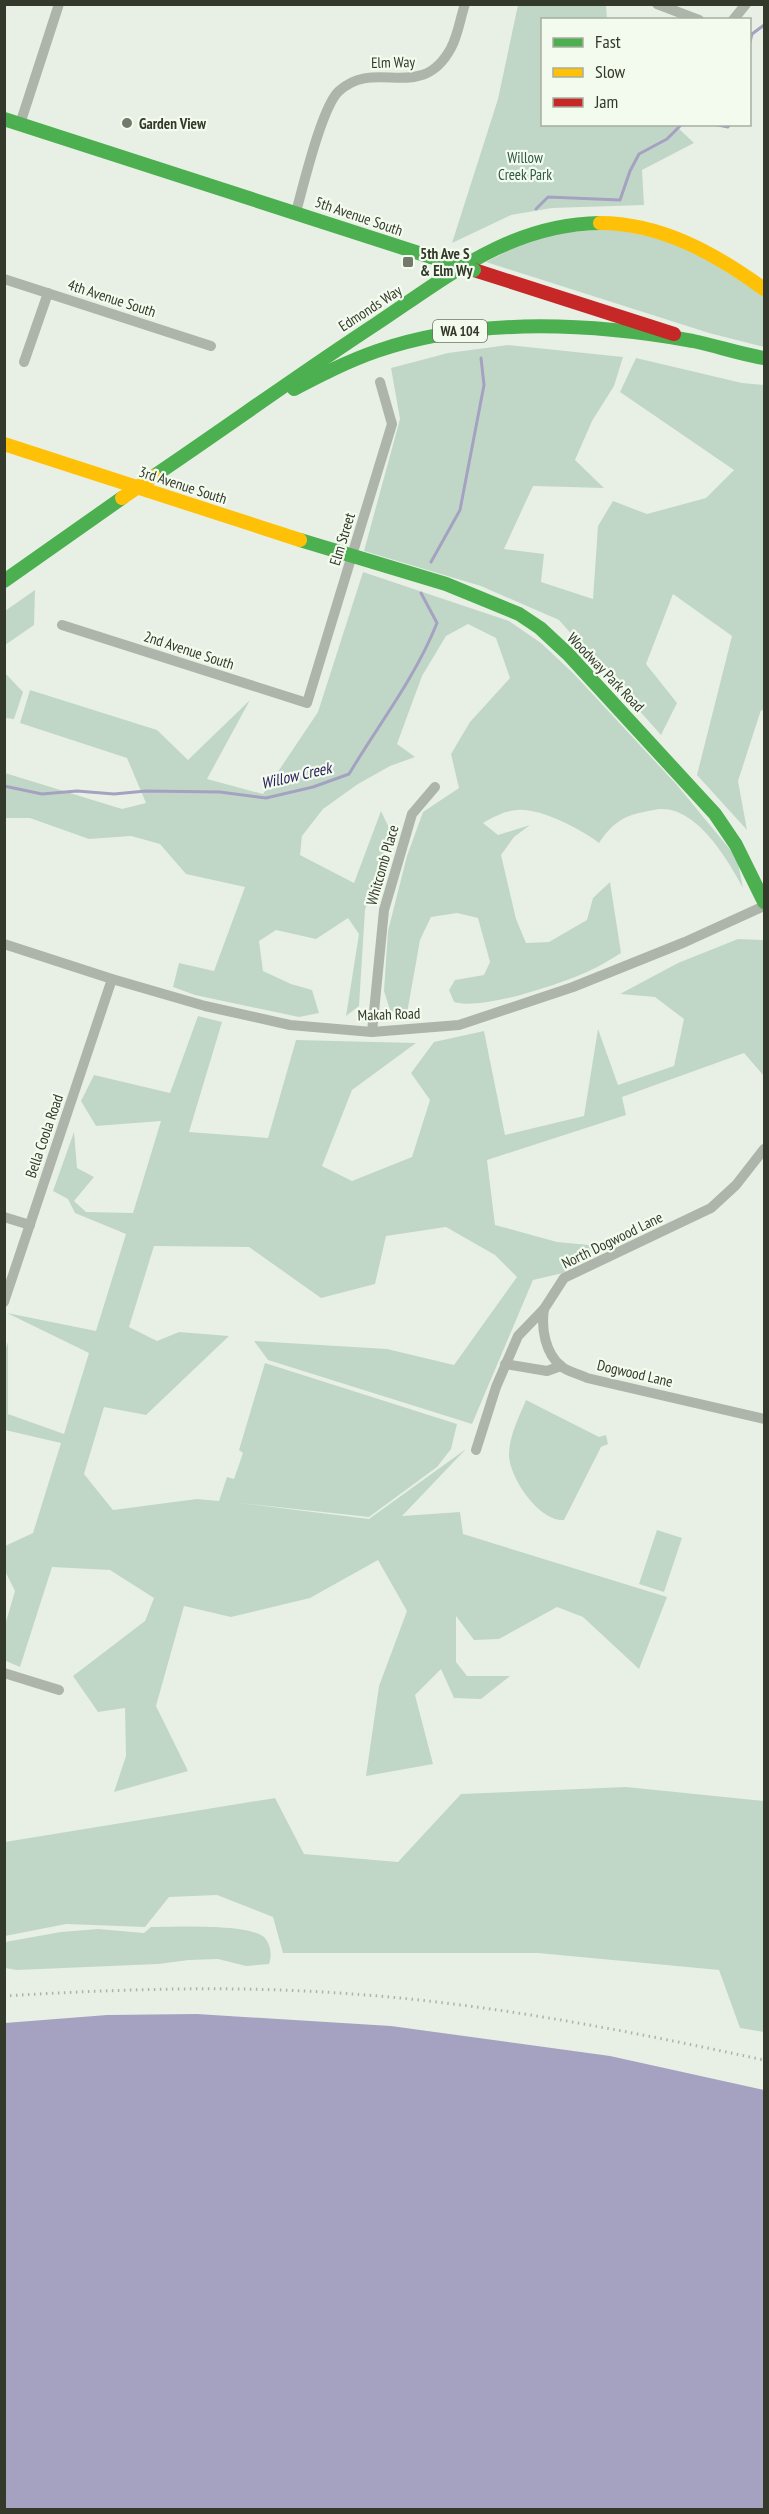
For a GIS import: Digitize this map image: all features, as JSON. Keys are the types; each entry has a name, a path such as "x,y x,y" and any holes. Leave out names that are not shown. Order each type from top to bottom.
{"main road":[{"name":"5th Avenue South","path":"4,119 702,343"},
{"name":"Edmonds Way","path":"4,581 235,422 307,369 486,252 513,239 544,230 581,224 606,224 656,231 698,245 735,267 765,289"},
{"name":"Edmonds Way","path":"235,422 322,374 367,355 420,339 475,328 551,325 702,343 740,354 765,358"},
{"name":"3rd Avenue South","path":"4,444 352,557"},
{"name":"Woodway Park Road","path":"352,557 400,569 458,588 519,614 540,628 591,677 724,825 765,904"}],"street":[{"path":"20,124 59,4"},
{"name":"Elm Way","path":"296,212 326,115 336,93 352,81 373,75 398,80 421,77 441,62 451,48 465,4"},
{"path":"657,4 694,18"},
{"path":"735,18 746,4"},
{"name":"4th Avenue South","path":"4,279 211,346"},
{"path":"24,362 48,293"},
{"name":"Elm Street","path":"307,704 392,424 380,382"},
{"name":"2nd Avenue South","path":"62,625 307,704"},
{"name":"Whitcomb Place","path":"372,1032 384,910 412,814 435,787"},
{"name":"Makah Road","path":"4,944 205,1006 290,1025 372,1032 459,1025 573,987 685,942 765,904"},
{"name":"Bella Coola Road","path":"4,1302 112,979"},
{"name":"North Dogwood Lane","path":"476,1450 496,1387 518,1336 544,1309 564,1278 711,1208 736,1185 765,1149"},
{"path":"4,1217 30,1225"},
{"path":"505,1364 547,1371 561,1366 548,1346 541,1326 544,1309"},
{"name":"Dogwood Lane","path":"561,1366 587,1378 765,1419"},
{"path":"4,1673 59,1690"}],"green space":[{"name":"Willow Creek Park","path":"518,5 606,5 607,18 541,18 541,126 676,126 694,143 642,170 644,205 552,208 511,215 452,243 498,99"},
{"path":"615,229 680,243 764,295 764,347 709,333 486,262 531,239 553,233"},
{"path":"508,345 623,357 614,386 592,421 575,460 604,488 533,486 504,549 544,554 541,582 593,599 598,526 613,501 647,514 706,498 734,470 620,392 636,358 742,383 764,385 764,711 761,710 738,781 747,830 697,775 732,636 673,594 646,664 677,703 661,735 559,620 481,586 364,551 400,419 391,368 448,353"},
{"path":"363,572 509,621 541,643 573,673 677,785 737,858 743,888 710,838 688,817 675,811 657,809 629,816 613,826 599,843 571,826 537,812 517,810 503,813 483,823 498,835 530,825 514,837 501,855 516,919 526,943 549,942 587,920 593,898 610,882 621,953 589,971 521,995 483,1003 454,1002 449,990 455,980 484,975 490,962 478,918 457,913 431,917 420,940 406,1019 390,1010 384,991 388,931 407,856 423,812 459,788 451,754 470,722 510,678 496,638 468,624 446,636 422,676 397,744 415,757 390,766 358,784 323,809 302,836 300,855 354,883 381,811 391,832 365,910 359,1006 346,1016 359,934 348,918 316,939 276,930 259,941 263,971 291,984 312,990 319,1013 299,1017 195,995 173,987 179,963 214,971 245,887 186,874 160,844 131,836 89,839 30,818 5,818 5,773 122,809 146,803 127,758 20,723 30,690 157,730 188,760 250,700 207,779 263,794 318,712"},
{"path":"35,590 34,625 5,645 5,611"},
{"path":"5,673 23,692 14,719 5,718"},
{"path":"738,939 764,940 764,1076 744,1053 622,1097 626,1115 487,1160 495,1225 557,1242 600,1246 563,1273 533,1280 472,1424 268,1360 254,1341 387,1349 454,1365 517,1277 495,1255 446,1227 386,1236 375,1284 321,1298 249,1247 154,1246 129,1327 157,1341 179,1332 229,1336 146,1415 104,1407 84,1474 113,1510 197,1499 219,1501 227,1477 234,1479 243,1453 239,1450 265,1363 457,1424 451,1449 437,1467 369,1517 232,1502 369,1519 466,1449 402,1516 460,1512 463,1534 667,1597 639,1669 583,1617 557,1607 499,1639 474,1640 456,1616 456,1662 467,1676 510,1676 481,1699 454,1698 441,1669 415,1695 433,1764 366,1776 379,1686 407,1611 378,1560 310,1598 231,1617 184,1606 156,1706 188,1771 114,1792 126,1756 125,1708 98,1712 73,1676 145,1621 154,1598 110,1570 52,1567 20,1667 4,1660 5,1625 15,1591 5,1571 5,1546 33,1533 61,1443 5,1430 5,1351 8,1342 8,1414 64,1434 89,1353 7,1313 96,1331 126,1234 75,1213 68,1199 53,1191 74,1132 77,1168 94,1177 74,1201 86,1212 133,1213 161,1121 96,1126 81,1101 94,1075 170,1093 198,1016 222,1022 189,1132 268,1138 296,1040 416,1043 352,1090 322,1166 352,1181 412,1157 430,1100 411,1073 434,1042 484,1031 505,1135 584,1116 598,1029 618,1085 674,1066 684,1019 655,997 620,994 678,963"},
{"path":"526,1400 599,1437 606,1435 608,1444 601,1447 564,1520 554,1519 535,1506 519,1485 510,1463 511,1439"},
{"path":"657,1530 682,1538 664,1592 639,1584"},
{"path":"626,1787 764,1801 764,2032 740,2028 719,1970 538,1953 283,1953 273,1917 217,1895 169,1897 145,1927 66,1924 5,1936 5,1842 275,1798 304,1854 398,1862 461,1794"},
{"path":"151,1927 211,1927 257,1933 269,1944 270,1961 269,1964 246,1966 218,1959 17,1970 5,1968 5,1942 61,1932 98,1929 144,1933"}],"shaded area":[{"path":"197,2014 391,2026 610,2056 764,2090 764,2509 5,2509 5,2023 107,2015"}],"waterway":[{"name":"Willow Creek","path":"751,38 752,34 764,25"},
{"name":"Willow Creek","path":"536,209 548,197 620,200 630,171 639,154 667,139 680,126"},
{"name":"Willow Creek","path":"723,126 729,126"},
{"name":"Willow Creek","path":"431,562 460,510 484,385 481,358"},
{"name":"Willow Creek","path":"4,786 42,794 77,791 114,794 146,791 220,792 266,798 313,787 349,774 407,682 437,623 421,593"}],"railway":[{"path":"4,1996 178,1989 353,1994 457,2004 560,2020 764,2060"}],"traffic: fast":[{"path":"4,119 431,257"},
{"path":"154,476 320,361 481,256 537,233 567,226 600,223"},
{"path":"431,257 474,270"},
{"path":"294,389 377,351 415,340 494,328 534,326 615,330 693,341 764,358"},
{"path":"4,581 122,498"},
{"path":"300,540 446,584 519,614 540,628 568,654 715,814 736,845 764,902"}],"traffic: slow":[{"path":"600,223 645,228 687,243 727,264 764,289"},
{"path":"4,444 300,540"},
{"path":"122,498 154,476"}],"traffic: jam":[{"path":"474,270 674,334"}],"place":[{"name":"Garden View","path":"127,123"},
{"name":"5th Ave S & Elm Wy","path":"408,262"}]}
